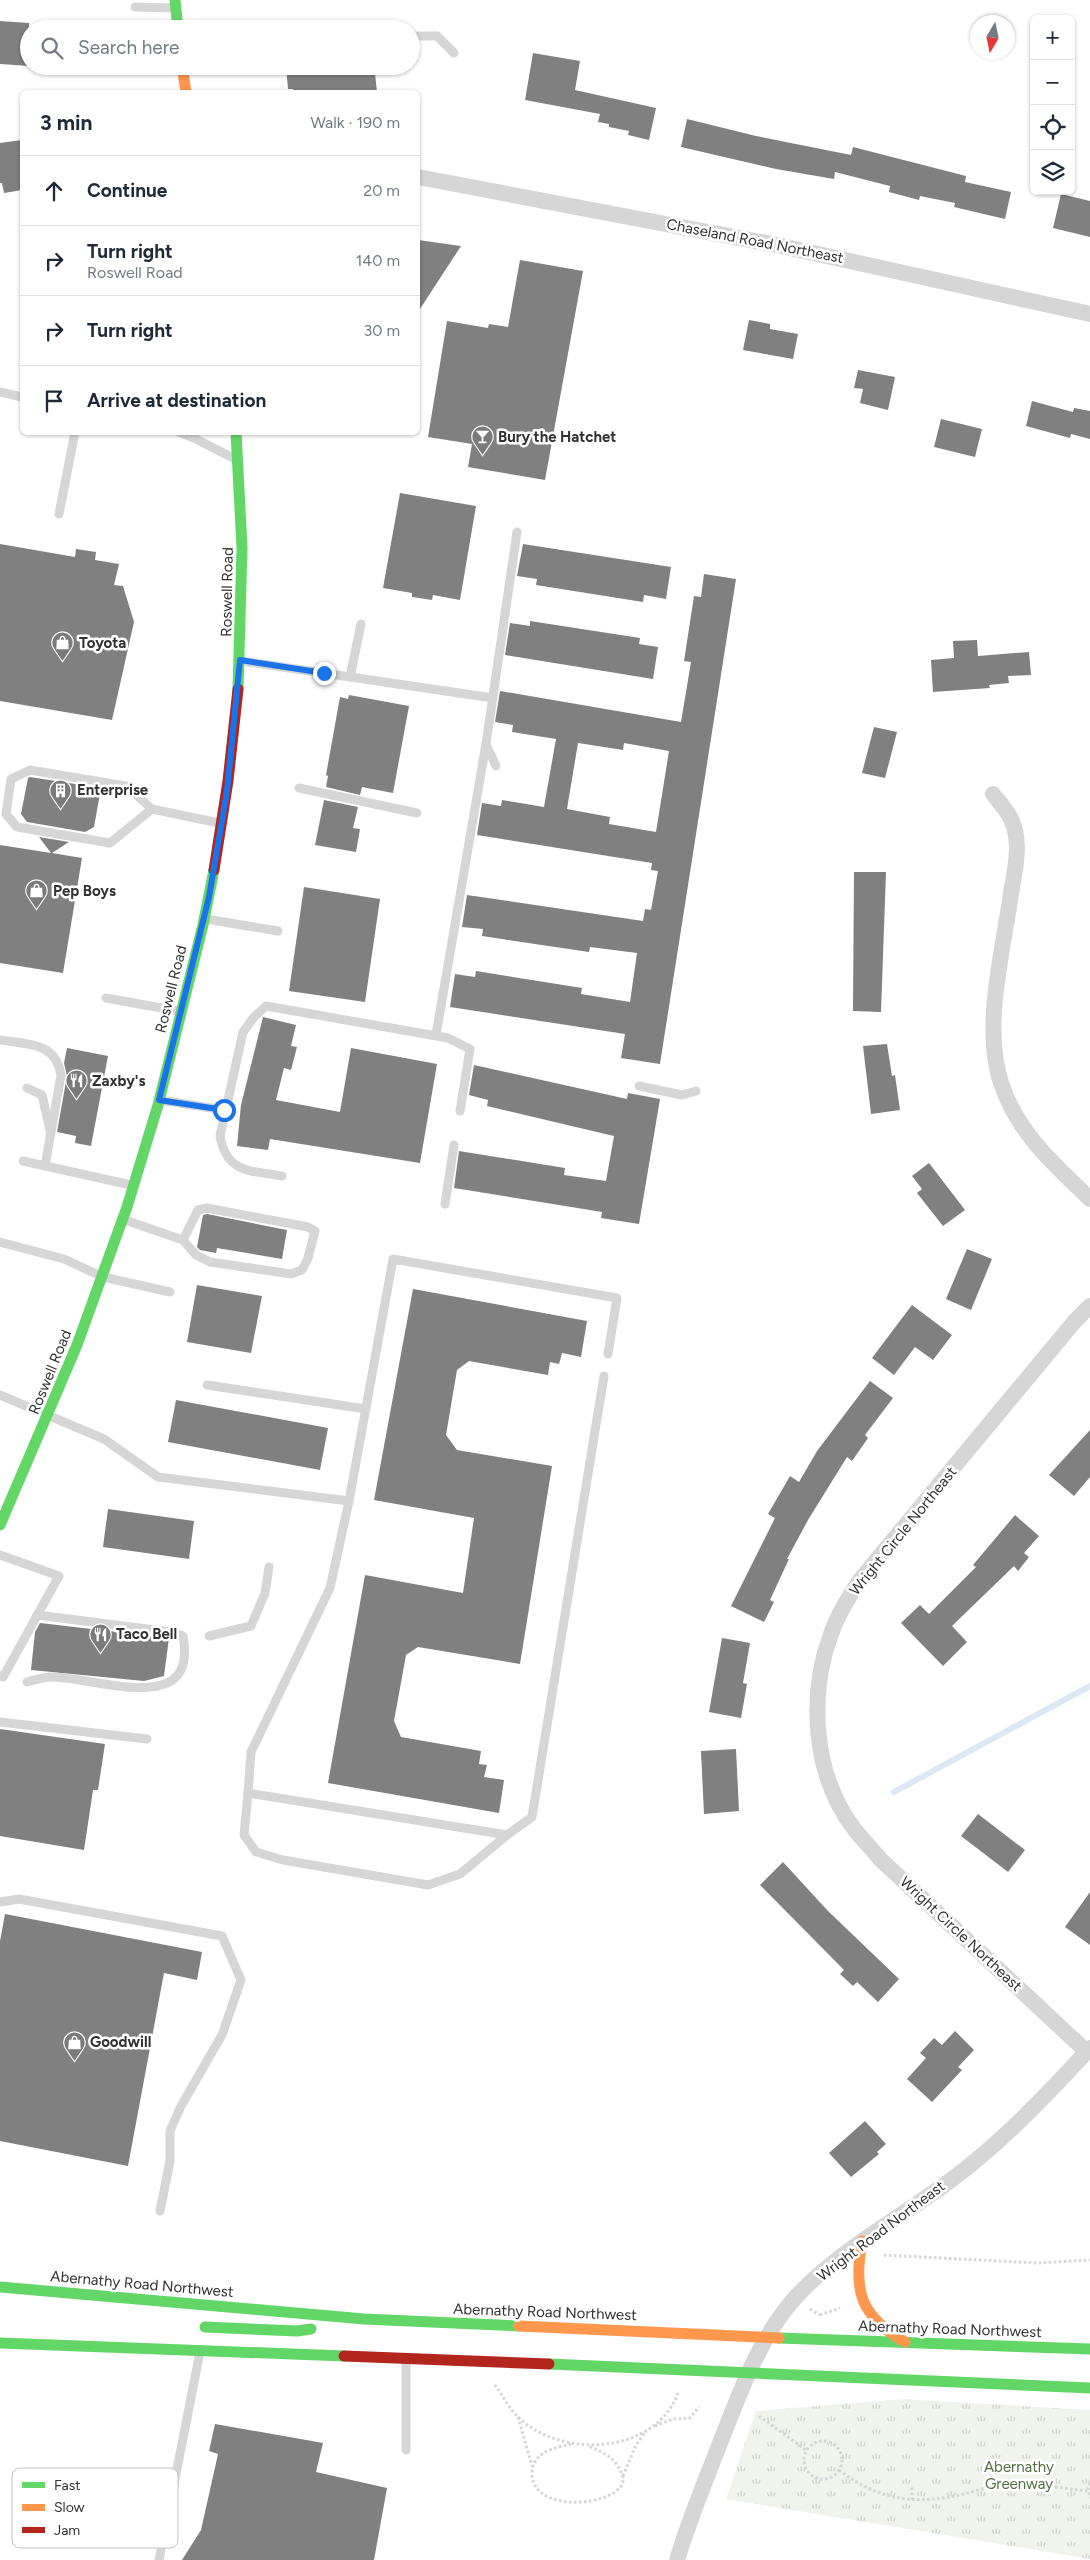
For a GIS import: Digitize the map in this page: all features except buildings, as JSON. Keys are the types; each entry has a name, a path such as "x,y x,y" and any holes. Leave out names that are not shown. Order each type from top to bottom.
{"main road":[{"path":"176,4 177,20"},
{"path":"183,75 186,90"},
{"name":"Roswell Road","path":"0,1525 49,1415 103,1277 159,1100 204,919 222,824 234,736 240,660 244,559 236,435"},
{"path":"862,2241 857,2265 857,2278 863,2304 879,2327 908,2343"},
{"name":"Abernathy Road Northwest","path":"0,2287 205,2328 405,2359 1090,2388"},
{"path":"205,2328 298,2331 364,2320"},
{"name":"Abernathy Road Northwest","path":"0,2343 205,2328 364,2320 766,2338 1090,2349"}],"street":[{"name":"Chaseland Road Northeast","path":"420,177 777,244 1090,314"},
{"path":"993,794 1011,819 1018,848 993,1017 994,1054 1003,1089 1016,1117 1032,1140 1090,1199"},
{"name":"Wright Circle Northeast","path":"1088,2050 888,1865 854,1829 837,1800 824,1765 818,1728 818,1691 822,1661 831,1633 844,1606 860,1580 1074,1322 1090,1306"},
{"name":"Wright Road Northeast","path":"677,2560 748,2373 766,2338 794,2299 862,2241 948,2182 986,2151 1022,2119 1088,2050"}],"lane":[{"path":"135,7 176,4"},
{"path":"420,36 437,36 454,53"},
{"path":"0,392 20,397"},
{"path":"59,514 74,435"},
{"path":"186,435 239,462"},
{"path":"436,1036 486,744 517,532"},
{"path":"350,677 361,624"},
{"path":"240,660 493,698"},
{"path":"486,744 496,766"},
{"path":"152,809 110,843 17,827 6,814 12,779 30,770 126,786 152,809 222,824"},
{"path":"299,788 417,813"},
{"path":"204,919 278,931"},
{"path":"106,998 181,1011"},
{"path":"282,1176 237,1168 223,1152 220,1136 224,1110 243,1032 254,1017 266,1006 448,1038 470,1049 460,1110"},
{"path":"0,1040 32,1044 47,1050 59,1063 61,1075 44,1166"},
{"path":"639,1086 682,1095 696,1092"},
{"path":"27,1088 42,1095 51,1133"},
{"path":"159,1100 224,1110"},
{"path":"445,1204 454,1145"},
{"path":"23,1161 133,1186"},
{"path":"122,1219 183,1240 196,1255 210,1262 291,1274 302,1270 308,1258 315,1231 308,1227 207,1208 198,1210 183,1240"},
{"path":"0,1242 64,1259 103,1277 170,1292"},
{"path":"604,1376 532,1817 460,1874 428,1885 283,1860 256,1852 244,1835 250,1752 330,1588 349,1501 393,1259 617,1298 608,1354"},
{"path":"207,1385 366,1409"},
{"path":"0,1395 104,1439 158,1477 349,1501"},
{"path":"0,1555 59,1576 2,1677"},
{"path":"209,1636 251,1626 265,1593 269,1567"},
{"path":"27,1682 50,1677 158,1688 175,1680 184,1665 186,1650 183,1636 171,1632 37,1615"},
{"path":"0,1722 146,1739"},
{"path":"248,1793 508,1835"},
{"path":"0,1902 18,1899 222,1936 241,1980 222,2035 181,2106 170,2131 170,2161 160,2211"},
{"path":"177,2468 205,2328"},
{"path":"405,2359 406,2450"}],"path":[{"path":"884,2255 1037,2263 1090,2260"},
{"path":"807,2307 820,2315 845,2306"},
{"path":"492,2382 518,2417 532,2469 532,2479 537,2489 550,2497 574,2503 591,2501 612,2494 622,2486 623,2477 636,2445 647,2430"},
{"path":"652,2427 673,2407 678,2393"},
{"path":"587,2446 626,2440 652,2427 673,2420 690,2418 700,2407"},
{"path":"759,2416 806,2450"},
{"path":"518,2417 554,2438 572,2444 587,2446 605,2453 617,2463 623,2477"},
{"path":"822,2441 832,2443 840,2450 842,2460 839,2470 831,2477 821,2479 812,2475 806,2469 804,2460 806,2450 813,2444 822,2441"},
{"path":"532,2469 540,2454 572,2444"},
{"path":"839,2470 857,2484 872,2491 912,2500 940,2500 998,2485 1020,2483 1088,2491"},
{"path":"1090,2483 1088,2491 1090,2498"},
{"path":"912,2486 912,2500"}],"green space":[{"name":"Abernathy Greenway","path":"903,2399 1090,2410 1090,2559 726,2499 756,2411"}],"waterway":[{"path":"894,1792 1090,1686"}],"traffic: fast":[{"path":"175,0 177,20"},
{"path":"236,435 242,548 238,689"},
{"path":"0,1525 77,1345 127,1207 158,1105 203,925 214,870"},
{"path":"0,2287 364,2319 519,2326"},
{"path":"205,2327 297,2331 311,2329"},
{"path":"779,2338 1090,2349"},
{"path":"0,2343 344,2356"},
{"path":"549,2364 1090,2388"}],"traffic: slow":[{"path":"183,75 186,90"},
{"path":"862,2241 859,2274 863,2300 869,2312 878,2322 905,2342"},
{"path":"519,2326 779,2338"}],"traffic: jam":[{"path":"214,870 228,781 238,689"},
{"path":"344,2356 549,2364"}],"place":[{"name":"Bury the Hatchet","path":"482,456"},
{"name":"Toyota","path":"63,662"},
{"name":"Enterprise","path":"61,809"},
{"name":"Pep Boys","path":"37,910"},
{"name":"Zaxby's","path":"76,1100"},
{"name":"Taco Bell","path":"100,1653"},
{"name":"Goodwill","path":"74,2061"}],"route":[{"path":"224,1110 159,1100 209,897 227,791 234,736 240,660 324,673"}]}
